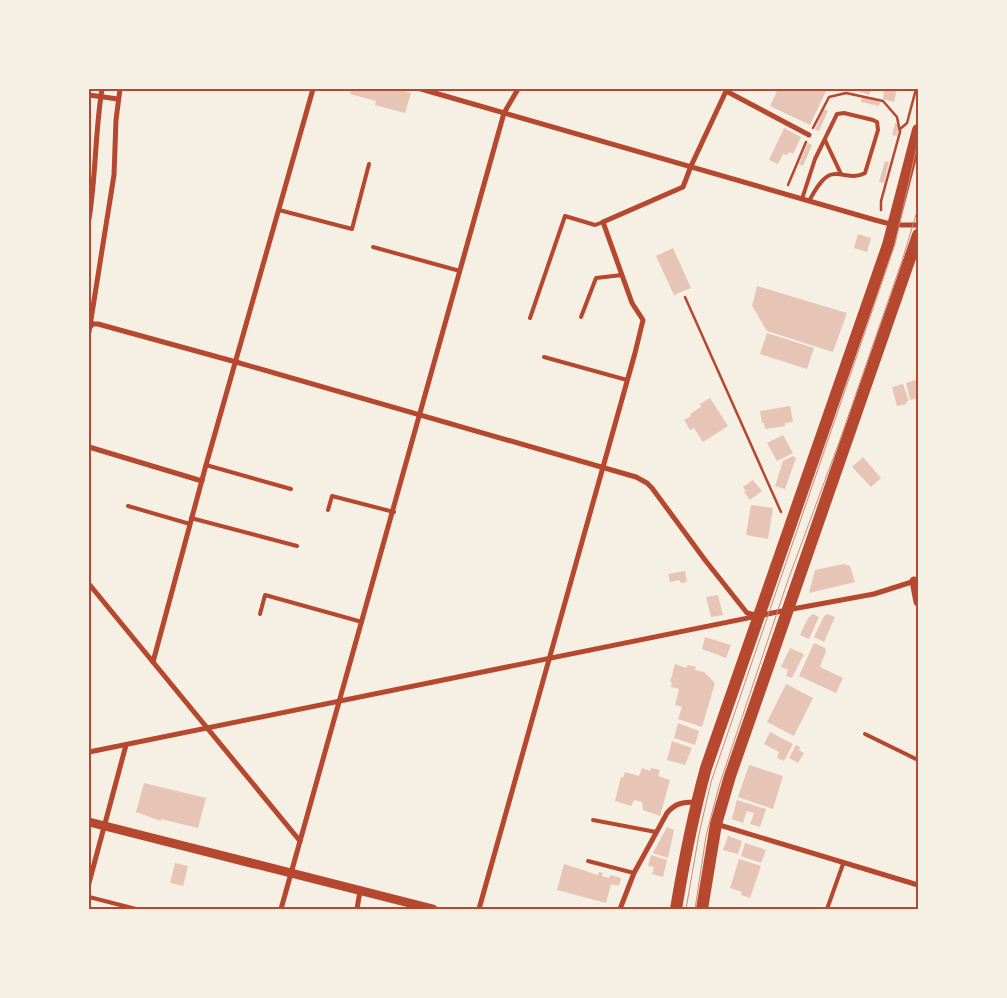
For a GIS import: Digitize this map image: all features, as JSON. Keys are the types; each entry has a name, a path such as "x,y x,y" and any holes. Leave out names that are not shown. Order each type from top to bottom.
{"main road":[{"path":"676,909 685,852 696,802 758,616 888,245 918,130"},
{"path":"702,909 716,824 730,776 918,235"}],"street":[{"path":"89,219 102,89"},
{"path":"120,89 114,176 89,327 98,324 636,476 647,483 747,613 758,616"},
{"path":"153,662 206,465 313,89"},
{"path":"421,89 894,225 918,225"},
{"path":"281,909 394,512 504,113 518,89"},
{"path":"479,909 550,659 642,320 632,302 603,222 683,187 725,89 809,135"},
{"path":"89,95 118,99"},
{"path":"89,447 202,481"},
{"path":"89,752 874,594 916,580 918,602"},
{"path":"89,584 300,841"},
{"path":"89,883 126,745"},
{"path":"620,909 634,873 672,807 682,803 696,802"},
{"path":"89,822 433,909"},
{"path":"716,824 843,864 918,885"},
{"path":"357,909 360,891"}],"lane":[{"path":"802,199 815,159 835,117 840,113 877,122 878,130 865,173 852,177 835,173 828,175 821,181 809,201"},
{"path":"825,140 841,174"},
{"path":"279,210 352,230 369,164"},
{"path":"530,318 565,216 595,225 603,222"},
{"path":"373,248 460,271"},
{"path":"582,317 596,278 622,275"},
{"path":"544,357 627,380"},
{"path":"206,465 291,489"},
{"path":"328,510 332,496 394,512"},
{"path":"128,506 190,524"},
{"path":"192,518 297,546"},
{"path":"260,614 265,594 362,622"},
{"path":"865,734 918,760"},
{"path":"593,820 656,832"},
{"path":"588,861 634,873"},
{"path":"827,909 843,864"},
{"path":"89,897 136,909"}],"path":[{"path":"900,129 907,123 916,89"},
{"path":"784,193 809,135 829,97 846,93 883,101 897,117 900,132 881,201 881,210"},
{"path":"685,297 782,513"}],"building":[{"path":"352,89 395,89 411,93 405,113 375,105 376,101 350,94"},
{"path":"778,89 827,89 810,125 770,106"},
{"path":"859,89 871,89 869,95 858,91"},
{"path":"884,89 897,89 894,102 883,99"},
{"path":"862,97 880,102 879,106 861,102"},
{"path":"824,109 828,111 819,131 815,130"},
{"path":"895,123 899,124 897,136 892,135"},
{"path":"784,128 801,137 793,154 789,152 787,155 783,154 778,164 769,160"},
{"path":"808,143 812,145 803,166 799,164"},
{"path":"885,161 889,162 884,183 879,182"},
{"path":"858,234 871,238 867,252 854,248"},
{"path":"673,248 691,288 674,295 656,256"},
{"path":"757,286 847,313 833,352 767,331 752,306"},
{"path":"767,333 814,348 807,369 760,354"},
{"path":"918,379 918,398 910,400 906,383"},
{"path":"903,384 909,401 906,402 907,404 897,406 892,387"},
{"path":"710,398 728,426 703,442 694,428 690,430 684,420 701,407 700,404"},
{"path":"790,406 793,422 785,423 785,426 765,429 760,411"},
{"path":"783,435 793,453 777,461 767,443"},
{"path":"793,456 796,458 785,489 775,486 783,461"},
{"path":"863,457 881,478 871,487 852,467"},
{"path":"753,480 762,491 750,500 743,487"},
{"path":"751,505 773,508 768,539 746,535"},
{"path":"844,564 850,566 855,582 809,593 815,570"},
{"path":"685,571 687,582 681,583 679,580 670,582 668,574"},
{"path":"718,595 723,615 711,617 706,597"},
{"path":"813,614 819,617 809,639 800,635 808,618"},
{"path":"827,614 835,617 824,642 814,637 824,616"},
{"path":"705,637 731,645 726,658 702,649"},
{"path":"814,643 825,648 826,651 820,667 843,678 836,693 799,676"},
{"path":"790,648 804,654 792,678 786,676 788,670 781,667"},
{"path":"675,664 686,668 688,665 696,667 695,670 704,672 715,683 702,727 678,719 682,707 675,705 679,689 671,687 672,682 670,682"},
{"path":"786,684 813,698 794,736 767,722"},
{"path":"678,723 699,731 695,745 674,738"},
{"path":"770,732 793,744 784,761 777,758 779,752 764,744"},
{"path":"672,741 692,748 685,765 667,760"},
{"path":"796,745 804,753 798,763 789,758"},
{"path":"749,765 783,776 773,809 738,797"},
{"path":"642,768 650,771 651,768 660,770 658,776 670,780 660,816 643,810 642,802 634,800 631,806 615,801 621,777 623,778 625,772 639,776"},
{"path":"144,783 206,798 198,828 161,819 161,821 136,812"},
{"path":"737,800 766,809 760,827 750,824 754,813 747,811 743,823 732,819"},
{"path":"667,827 674,830 668,858 653,853"},
{"path":"728,836 742,841 738,854 723,850"},
{"path":"745,843 766,850 761,863 741,856"},
{"path":"651,855 667,860 663,877 652,874 654,867 648,866"},
{"path":"739,859 761,866 750,898 741,895 742,892 730,888"},
{"path":"175,863 188,866 183,886 170,883"},
{"path":"564,864 598,875 599,872 603,873 602,876 609,878 610,875 621,878 619,886 611,884 606,903 557,890"}],"tram line":[{"path":"686,909 699,834 711,782 895,244 918,141"},
{"path":"695,909 706,836 719,786 788,580 841,437 903,258 918,208"}]}
